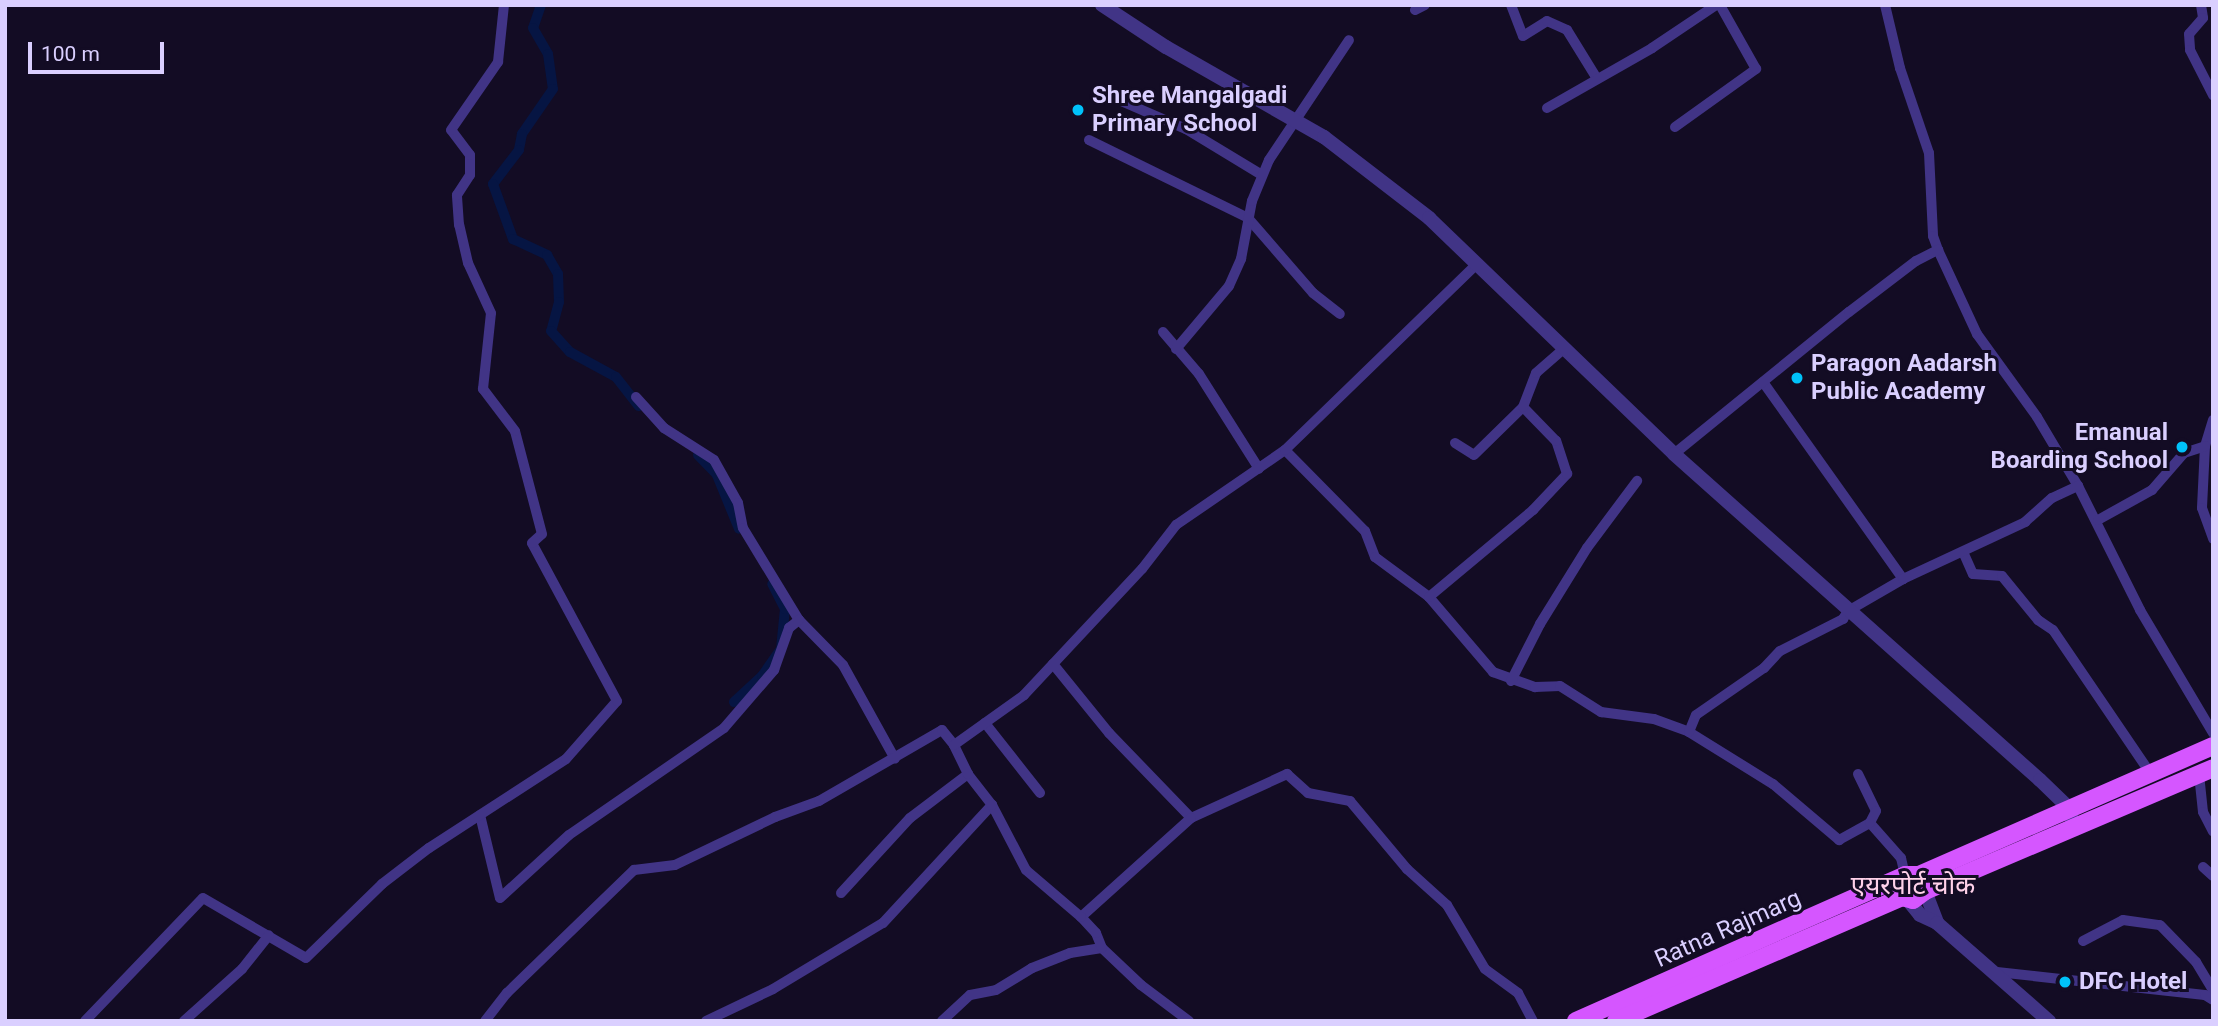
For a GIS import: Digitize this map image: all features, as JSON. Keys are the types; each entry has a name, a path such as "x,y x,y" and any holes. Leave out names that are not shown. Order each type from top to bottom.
{"main road":[{"name":"Ratna Rajmarg","path":"1616,1021 1910,886 2068,807 2213,746"},
{"name":"Ratna Rajmarg","path":"1576,1021 1910,886 2075,826 2206,771"}],"street":[{"path":"85,1021 203,898 306,958 382,884 566,759 617,701 532,543 542,534 515,430 483,389 491,313 468,263 459,225 457,195 470,175 470,155 451,130 498,62 504,5"},
{"path":"1102,5 1294,119 1429,218 1674,454 2068,807 2075,826"},
{"path":"1511,5 1523,36 1548,22 1567,30 1596,77"},
{"path":"1547,108 1596,77 1652,48 1718,5 1756,69 1675,127"},
{"path":"1885,5 1900,68 1929,153 1933,236 1938,250 1977,334 2037,417 2078,486 2098,520 2140,610 2213,733"},
{"path":"2201,5 2203,18 2189,34 2190,50 2213,95"},
{"path":"1176,349 1229,286 1241,259 1248,218 1262,175 1294,119 1319,91 1349,40"},
{"path":"1098,91 1186,129 1262,175"},
{"path":"1089,140 1248,218 1314,293 1340,314"},
{"path":"1674,454 1916,261 1938,250"},
{"path":"954,745 1024,695 1142,569 1176,525 1285,450 1477,264"},
{"path":"1163,332 1199,374 1259,469"},
{"path":"1455,443 1474,456 1523,407 1536,373 1565,348"},
{"path":"1763,382 1903,579"},
{"path":"636,397 664,428 715,460 738,503 743,528 799,620 843,664 895,759"},
{"path":"1429,597 1533,510 1567,474 1556,441 1523,407"},
{"path":"2213,420 2205,446 2202,508 2213,539"},
{"path":"2098,520 2152,490 2184,453 2205,446"},
{"path":"1285,450 1365,531 1375,557 1429,597 1455,623 1480,660 1511,681 1535,687 1560,686 1601,712 1654,719 1689,732 1773,784 1839,841 1870,823 1876,811 1858,774"},
{"path":"1511,681 1539,624 1587,548 1637,481"},
{"path":"1689,732 1696,715 1763,668 1780,651 1843,619 1848,611 1903,579 1964,554 2025,523 2052,498 2078,486"},
{"path":"1964,554 1973,574 2002,576 2038,620 2053,630 2151,774"},
{"path":"480,815 500,898 569,835 723,728 774,670 789,628 799,620"},
{"path":"1053,664 1109,733 1191,818"},
{"path":"985,723 1040,793"},
{"path":"485,1021 507,993 634,870 665,867 696,857 775,817 819,801 942,730 954,745 968,774 992,805 1026,870 1081,917 1096,933 1102,948 1189,1021"},
{"path":"2206,771 2203,812 2213,832"},
{"path":"841,893 910,818 968,774"},
{"path":"1081,917 1191,818 1287,774 1308,793 1350,801 1407,869 1447,905 1485,969 1518,993 1533,1021"},
{"path":"706,1021 773,989 883,923 992,805"},
{"path":"1870,823 1901,858 1910,886 1937,923 1997,972 2049,1021"},
{"path":"2203,867 2213,876"},
{"path":"2082,941 2123,920 2160,925 2196,962 2213,990"},
{"path":"184,1021 242,969 270,935"},
{"path":"942,1021 971,995 996,990 1032,968 1070,953 1102,948"},
{"path":"1997,972 2205,995 2213,1000"}],"waterway":[{"path":"541,5 533,28 548,54 553,89 522,134 519,150 493,184 513,239 547,255 558,274 559,302 551,331 570,352 616,377 639,406"},
{"path":"698,455 717,475 739,529"},
{"path":"734,702 762,676 781,649 785,609 772,584"}],"place":[{"name":"Shree Mangalgadi Primary School","path":"1078,110"},
{"name":"Paragon Aadarsh Public Academy","path":"1797,378"},
{"name":"Emanual Boarding School","path":"2182,447"},
{"name":"DFC Hotel","path":"2065,982"}],"district":[{"name":"एयरपोर्ट चोक","path":"1913,886"}]}
